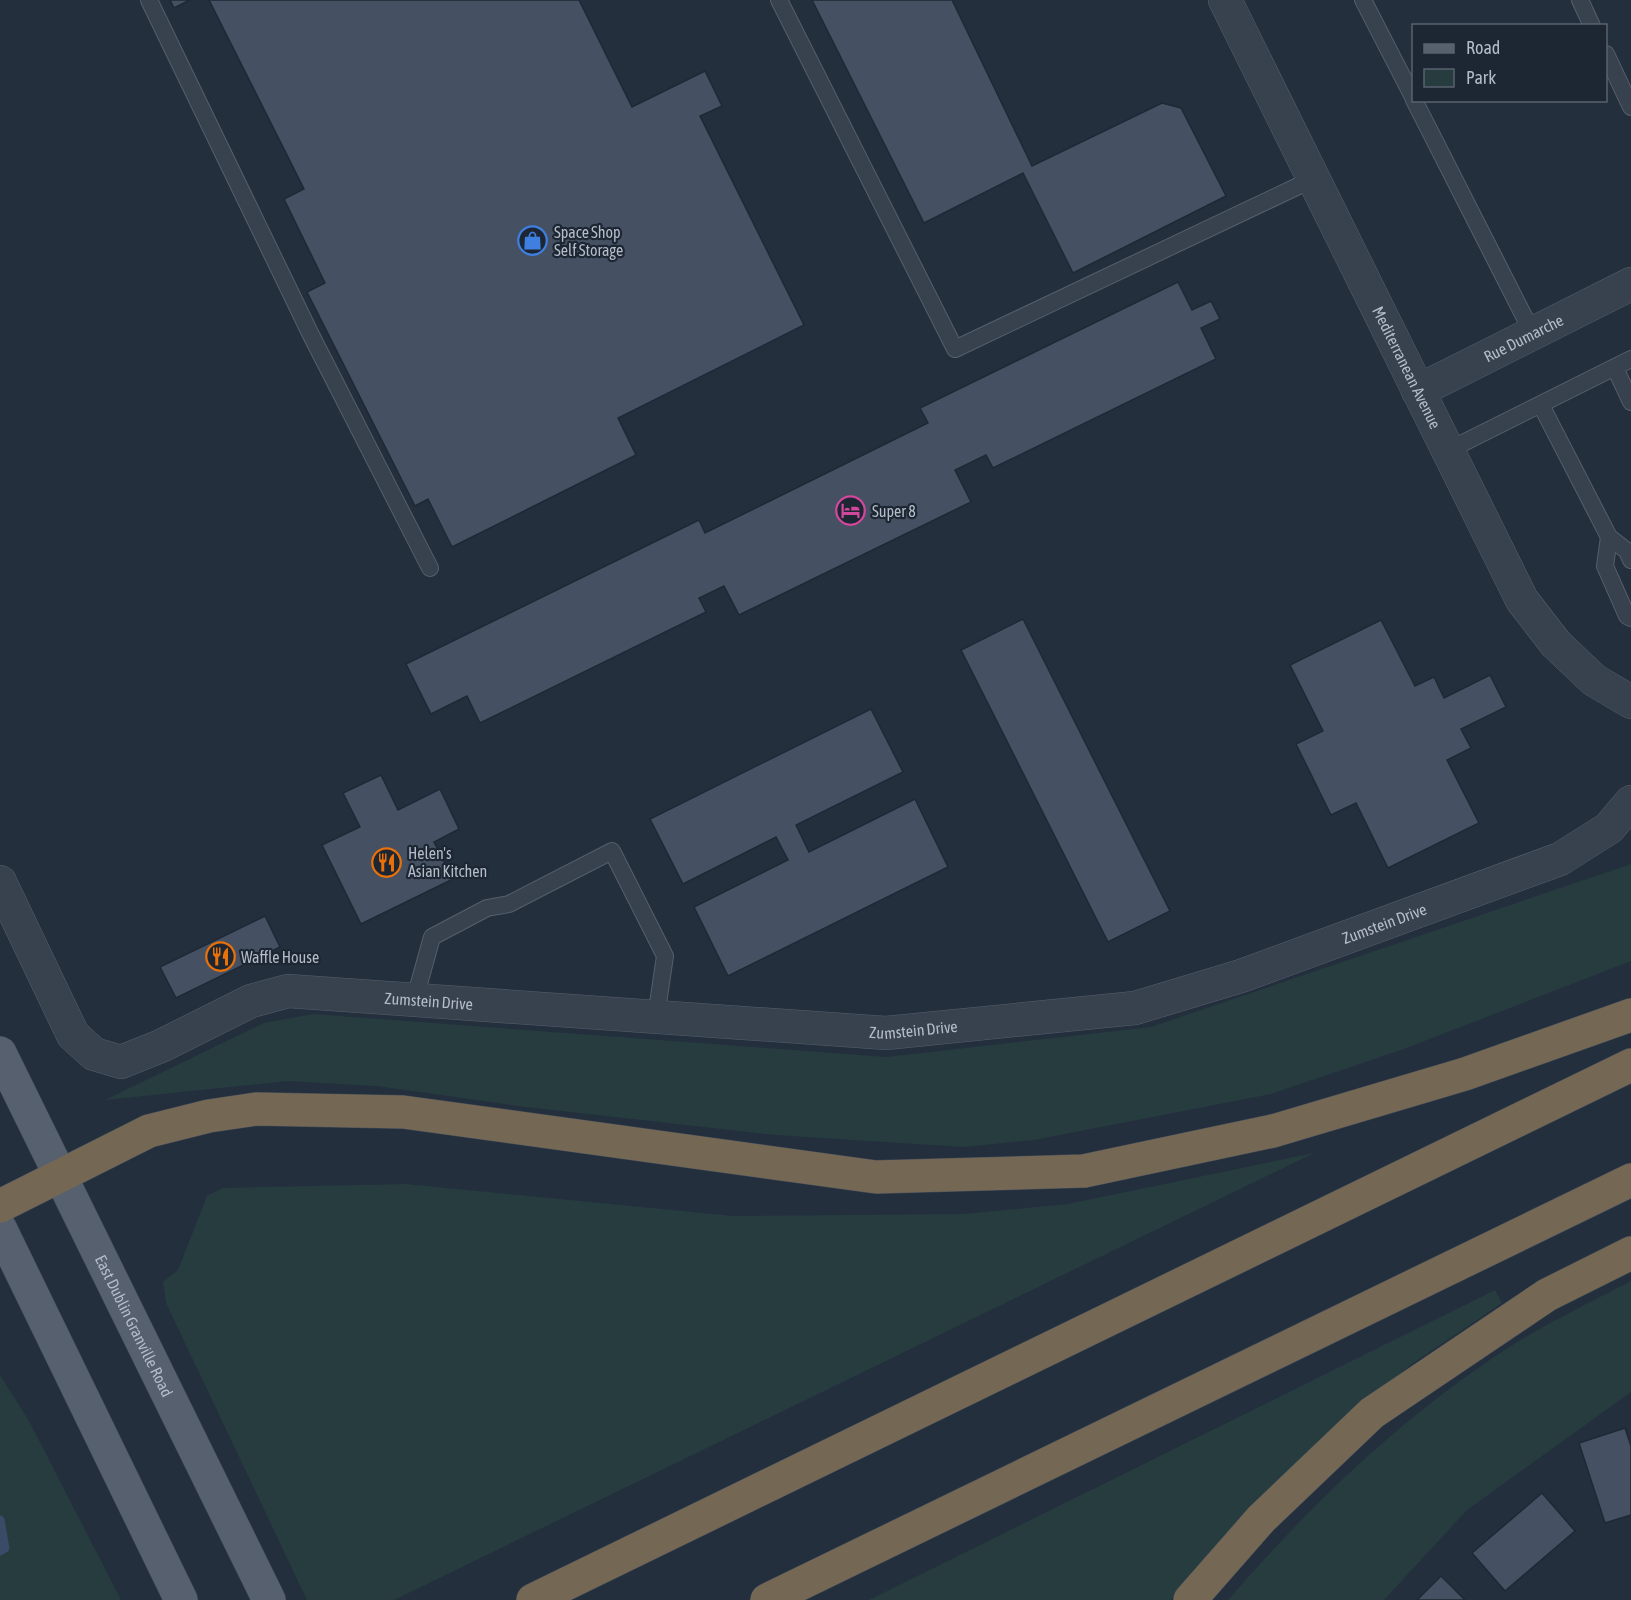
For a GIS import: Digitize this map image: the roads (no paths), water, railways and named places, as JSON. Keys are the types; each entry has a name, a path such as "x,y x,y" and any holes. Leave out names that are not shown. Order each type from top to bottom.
{"highway":[{"path":"0,1206 149,1131 209,1116 256,1109 403,1112 876,1177 1084,1171 1272,1131 1465,1074 1631,1015"},
{"path":"533,1600 1631,1065"},
{"path":"767,1600 1631,1180"},
{"path":"1190,1600 1261,1519 1372,1413 1547,1295 1631,1253"}],"main road":[{"name":"East Dublin Granville Road","path":"0,1053 269,1600"},
{"path":"0,1228 181,1600"}],"street":[{"name":"Mediterranean Avenue","path":"1225,0 1522,600 1556,644 1594,680 1631,702"},
{"name":"Rue Dumarche","path":"1418,391 1631,284"},
{"name":"Zumstein Drive","path":"0,882 73,1035 94,1054 121,1062 161,1046 251,1001 288,990 886,1033 1135,1008 1241,976 1560,859 1608,828 1631,802"}],"lane":[{"path":"149,0 310,335 430,568"},
{"path":"778,0 955,349 1313,179"},
{"path":"1363,0 1412,96"},
{"path":"1580,0 1591,24"},
{"path":"1607,58 1631,107"},
{"path":"1415,102 1533,334"},
{"path":"1447,451 1631,359"},
{"path":"1615,368 1631,402"},
{"path":"1540,405 1609,537 1627,550 1631,560"},
{"path":"1609,537 1605,566 1627,616 1631,618"},
{"path":"415,998 432,937 487,908 509,904 612,851 665,956 656,1017"}],"waterway":[{"path":"0,1520 5,1548 0,1551"}],"place":[{"name":"Space Shop Self Storage","path":"533,241"},
{"name":"Super 8","path":"851,511"},
{"name":"Helen's Asian Kitchen","path":"387,862"},
{"name":"Waffle House","path":"220,957"}]}
